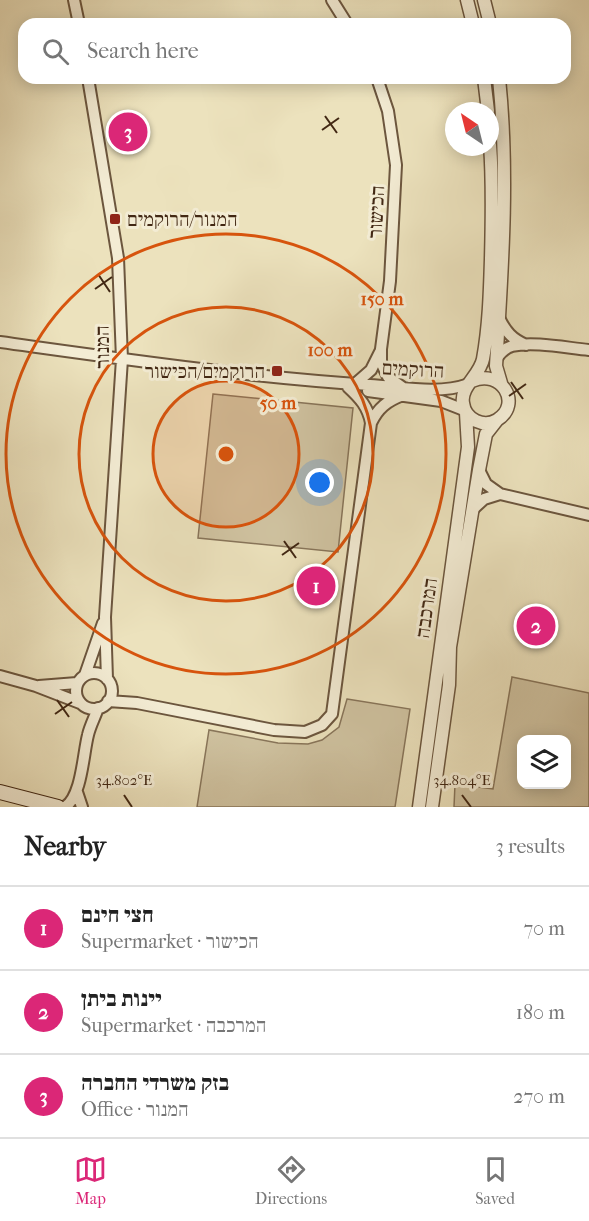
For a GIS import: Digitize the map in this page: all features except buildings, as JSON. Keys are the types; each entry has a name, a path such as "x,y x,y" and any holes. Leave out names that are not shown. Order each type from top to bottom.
{"main road":[{"path":"0,792 58,807"}],"street":[{"path":"74,0 78,18"},
{"path":"332,0 343,18"},
{"path":"467,0 472,18"},
{"path":"484,0 488,18"},
{"name":"המנור","path":"89,84 118,258 122,359 105,617 107,679"},
{"name":"הכישור","path":"379,84 388,111 396,165 390,281 381,349 384,370 403,391"},
{"path":"485,84 487,102"},
{"path":"491,156 493,185 490,292 482,361 463,394 465,412 475,421 483,423 497,420 506,410 508,403 508,395 497,372 505,178 500,84"},
{"path":"499,318 514,340 526,345"},
{"name":"הרוקמים","path":"0,342 122,359 403,391 444,390 470,383"},
{"path":"497,358 503,350 511,346 589,350"},
{"name":"הכישור","path":"352,385 371,370 381,349"},
{"path":"470,383 487,377 501,383"},
{"path":"0,676 36,686 82,704 137,703 256,727 305,732 322,725 332,714 371,423 368,410 352,385"},
{"path":"371,423 381,408 403,391"},
{"name":"הרוקמים","path":"403,391 444,402 465,412"},
{"name":"המרכבה","path":"419,807 468,447 465,412"},
{"name":"המרכבה","path":"432,807 448,685 450,647 472,510 486,434 497,420"},
{"path":"479,470 486,484 500,494 589,515"},
{"path":"472,510 484,500 500,494"},
{"name":"המנור","path":"81,679 105,617"},
{"path":"36,686 81,679 97,673 107,679 111,690 137,703"},
{"path":"81,679 76,693 82,704 88,733"},
{"path":"65,807 72,802 77,792 88,733 111,690"},
{"path":"77,792 82,807"}],"shaded area":[{"path":"213,394 353,408 338,552 198,538"},
{"path":"512,677 589,693 589,807 454,807 455,784 493,789"},
{"path":"347,699 410,709 395,807 197,807 209,730 278,743 308,744 322,740 339,727"}],"place":[{"name":"בזק משרדי החברה","path":"128,132"},
{"name":"המנור/הרוקמים","path":"115,219"},
{"name":"הרוקמים/הכישור","path":"277,371"},
{"name":"חצי חינם","path":"316,586"},
{"name":"יינות ביתן","path":"536,626"}]}
